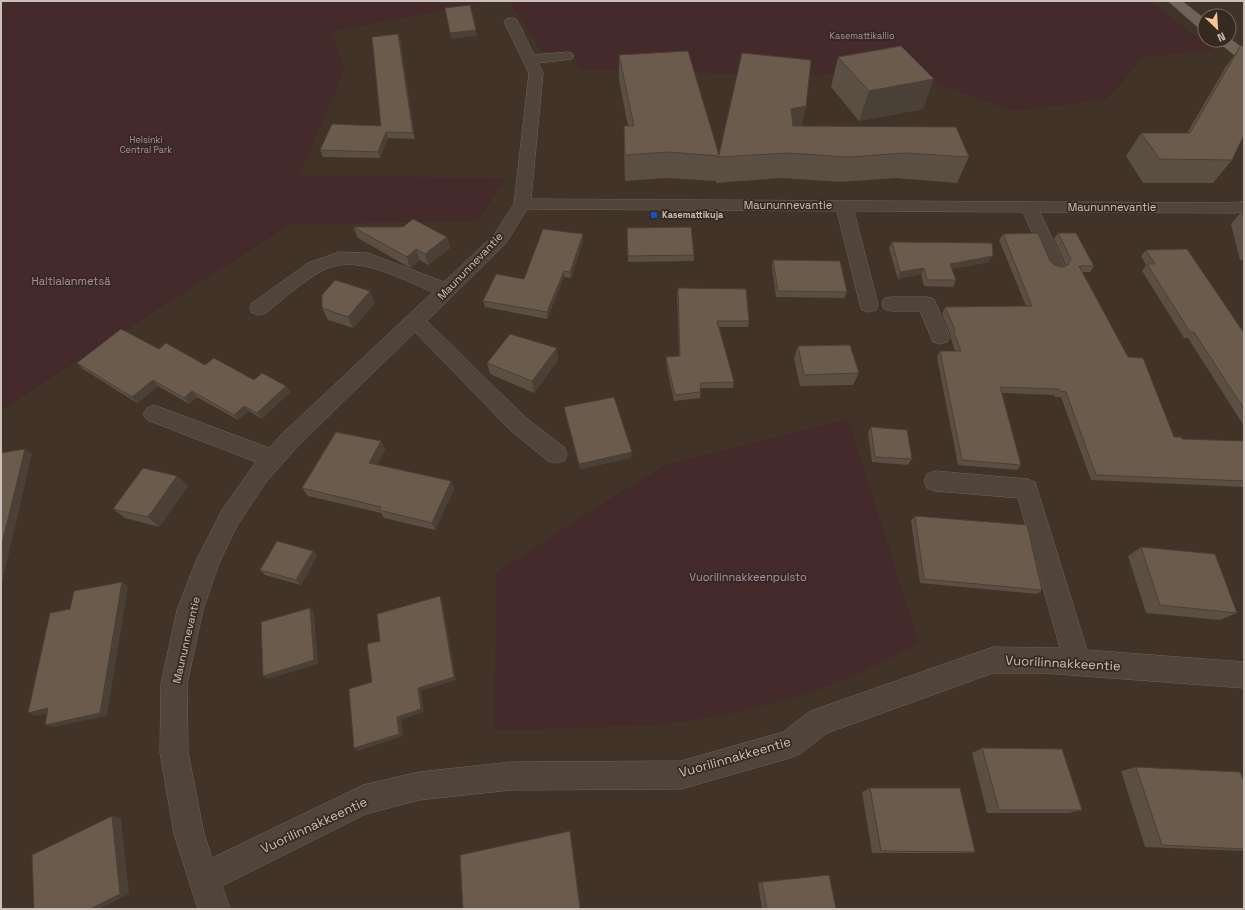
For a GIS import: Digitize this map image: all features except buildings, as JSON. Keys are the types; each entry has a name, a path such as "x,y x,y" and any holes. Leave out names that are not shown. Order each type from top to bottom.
{"main road":[{"path":"1174,1 1197,20"},
{"path":"1234,48 1244,56"}],"street":[{"path":"511,22 536,74 522,204"},
{"path":"530,59 567,56"},
{"name":"Maununnevantie","path":"214,909 189,834 174,752 174,684 190,610 208,561 230,517 258,475 292,438 500,239 522,204 1236,208 1244,206"},
{"path":"844,205 869,305"},
{"path":"1029,206 1056,266"},
{"path":"259,308 314,267 340,258 368,259 448,290"},
{"path":"891,304 927,304 940,337"},
{"path":"415,321 518,424 556,454"},
{"path":"154,414 273,459"},
{"path":"935,481 1027,489 1077,662"},
{"name":"Vuorilinnakkeentie","path":"204,878 302,829 370,798 419,786 511,776 681,775 790,744 819,722 993,660 1044,660 1244,675"}],"green space":[{"name":"Helsinki Central Park","path":"1,1 479,1 481,3 331,32 345,69 299,176 505,178 478,221 291,224 1,410"},
{"name":"Kasemattikallio","path":"509,1 1150,1 1197,37 1197,48 1211,48 1214,50 1142,57 1132,71 1106,99 1014,111 897,70 864,70 825,75 722,74 673,70 582,70 570,51 542,52"},
{"name":"Vuorilinnakkeenpuisto","path":"848,419 919,644 853,676 803,695 724,715 665,724 635,726 495,730 496,573 592,510 664,466"}],"place":[{"name":"Kasemattikuja","path":"654,215"}],"park label":[{"name":"Haltialanmetsä","path":"71,281"}]}
